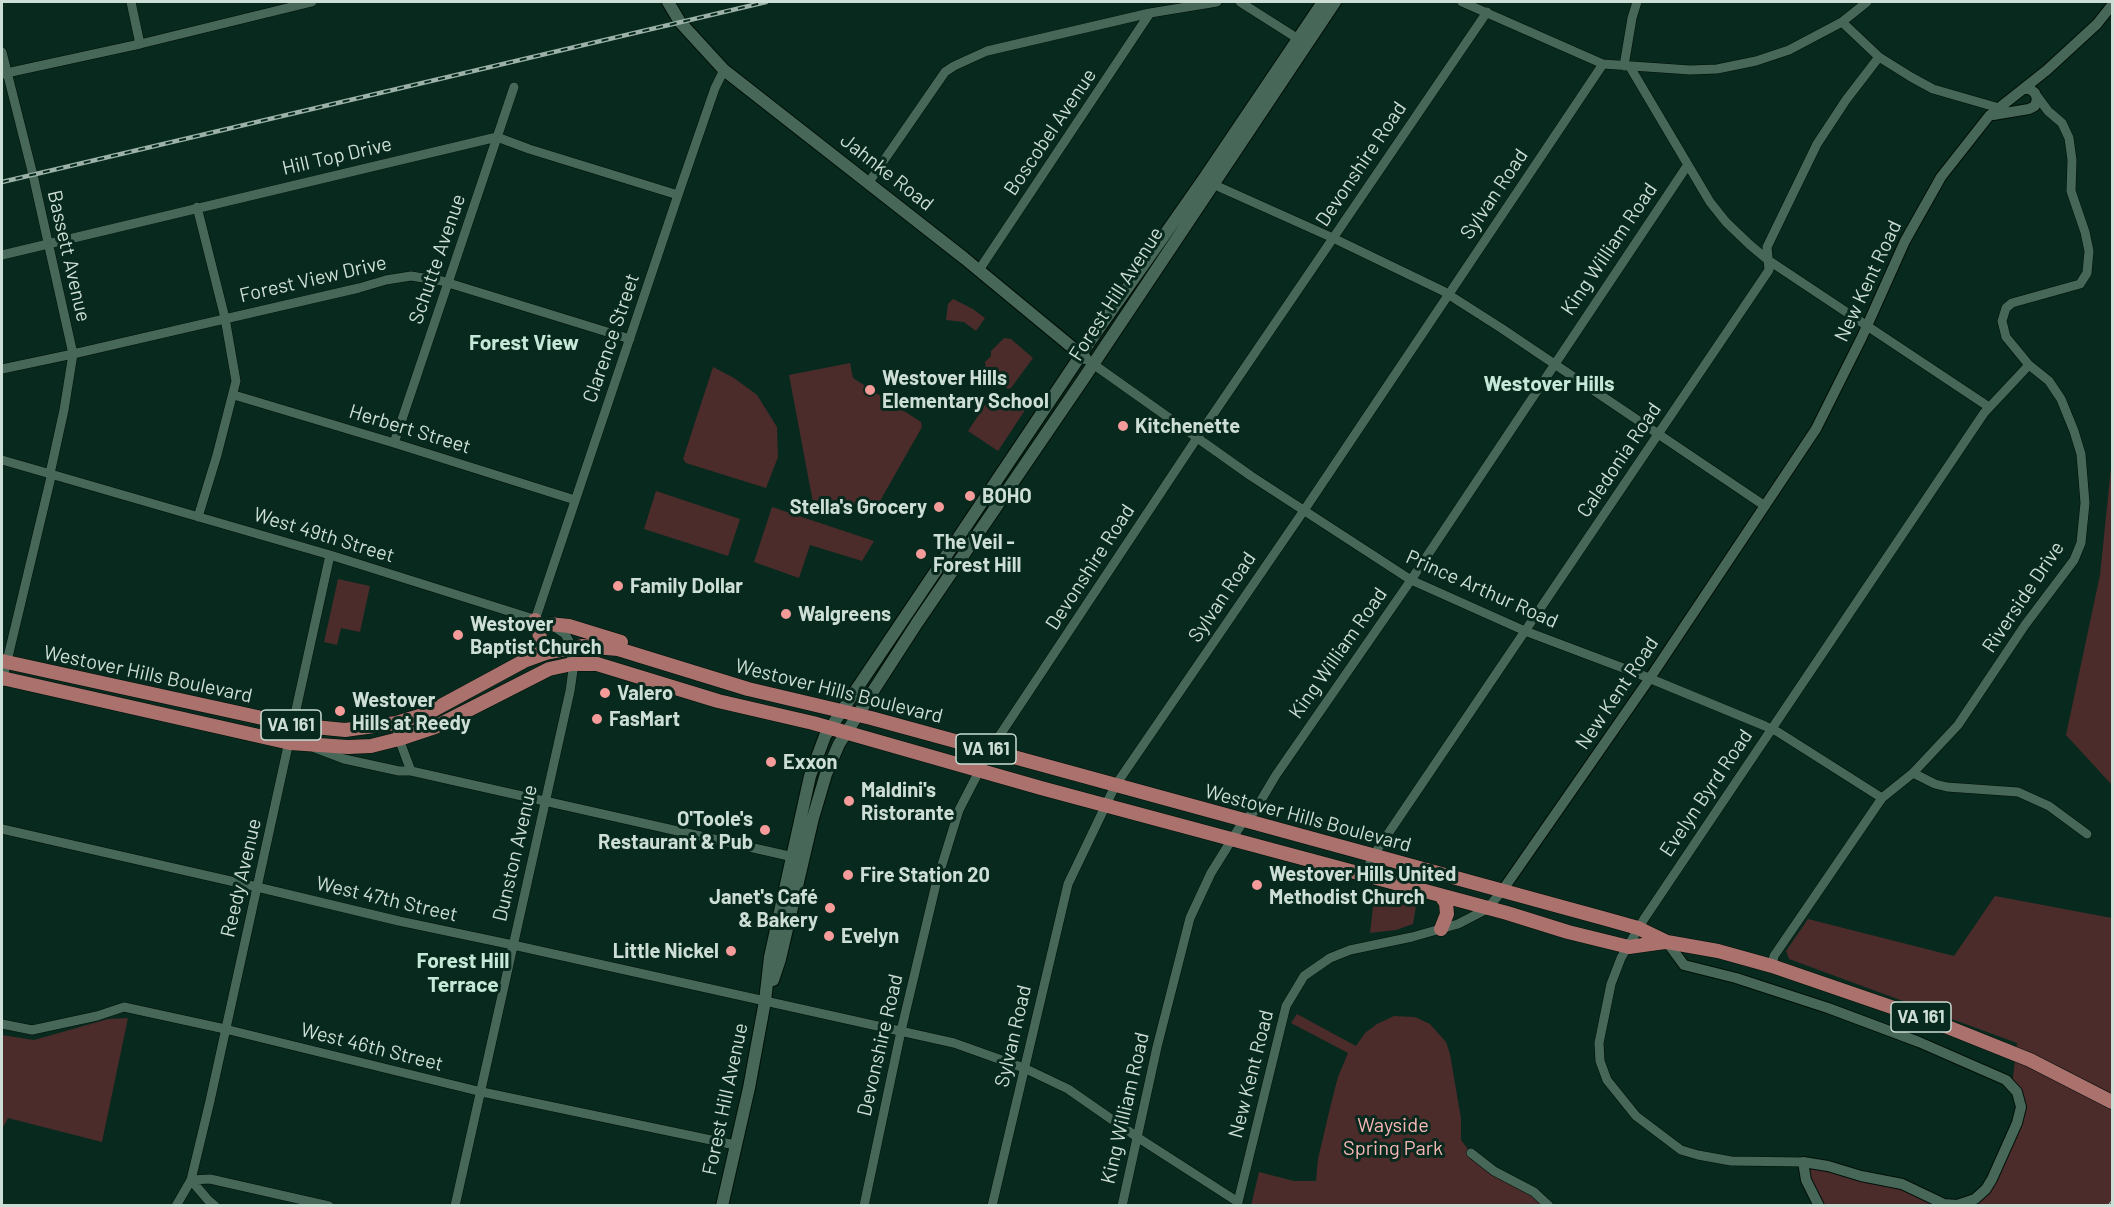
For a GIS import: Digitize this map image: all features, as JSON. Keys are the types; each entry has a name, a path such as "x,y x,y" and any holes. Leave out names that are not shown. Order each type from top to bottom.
{"main road":[{"name":"Jahnke Road","path":"668,2 680,22 724,70 869,182 1093,364"},
{"name":"Forest Hill Avenue","path":"722,1206 765,1001 770,957 797,858 826,774 846,732 1093,364 1208,182 1302,41 1323,2"},
{"name":"Forest Hill Avenue","path":"1302,41 1335,2"},
{"name":"Forest Hill Avenue","path":"797,858 814,761 830,727 1081,354 1208,182"},
{"path":"524,662 540,639 535,620"},
{"path":"549,624 569,626 617,641 646,657"},
{"name":"Westover Hills Boulevard","path":"4,662 294,725 345,730 396,723 426,714 546,652 571,647 606,647 738,686 990,750 1638,928 1667,942 1718,951 1772,966 1935,1022 2030,1060 2112,1102"},
{"name":"Westover Hills Boulevard","path":"2,679 290,743 371,746 435,727 539,673 572,664 591,663 729,704 830,727 1232,840 1629,947 1667,942"},
{"path":"1441,896 1446,903 1447,914 1441,929"}],"street":[{"path":"131,2 140,44"},
{"path":"3,74 140,44 272,6 312,2"},
{"path":"869,182 945,72 954,66 987,51 1150,13 1217,2"},
{"path":"1239,2 1302,41"},
{"path":"1462,2 1603,64 1690,70 1717,69 1756,61 1789,50 1842,22 1867,2"},
{"path":"1637,2 1632,18 1627,67 1710,202 1726,222 1768,260 1989,407"},
{"name":"New Kent Road","path":"1238,1204 1286,1006 1304,976 1330,958 1350,950 1458,924 1487,909 1502,891 1650,678 1823,418 1905,241 1941,177 1989,116 2048,70 2097,24 2112,5"},
{"name":"Devonshire Road","path":"864,1206 901,1031 936,884 959,810 990,750 1197,438 1487,12"},
{"name":"Boscobel Avenue","path":"979,270 1150,13"},
{"path":"1842,22 1879,57 1934,89 1999,108"},
{"name":"Bassett Avenue","path":"2,52 3,74 33,175 73,354 51,474 4,662 2,679"},
{"name":"Caledonia Road","path":"1365,875 1373,856 1769,270 1767,247 1817,144 1846,100 1879,57"},
{"name":"Sylvan Road","path":"992,1206 1068,884 1115,786 1603,64"},
{"name":"Clarence Street","path":"535,620 678,195 715,88 724,70"},
{"name":"New Kent Road","path":"2027,110 2037,103 2036,94 2048,70"},
{"name":"Schutte Avenue","path":"394,442 514,87"},
{"path":"2027,110 2017,103 2020,91 2030,89 2036,94"},
{"name":"Riverside Drive","path":"1772,966 1774,956 1882,798 1913,773 1958,725 2025,625 2074,560 2081,543 2085,503 2079,447 2061,399 2049,381 2029,365 2006,337 2002,321 2006,308 2012,303 2080,284 2087,273 2088,251 2085,232 2071,191 2070,138 2062,123 2048,111 2036,94"},
{"path":"1989,116 2027,110 2048,111"},
{"path":"497,137 678,195"},
{"name":"Hill Top Drive","path":"2,255 497,137"},
{"name":"King William Road","path":"1122,1206 1157,1047 1190,918 1211,873 1244,820 1254,812 1276,775 1411,580 1687,165"},
{"path":"1208,182 1333,238 1448,295 1765,506"},
{"path":"197,207 225,318 236,381 234,395 198,517"},
{"name":"Forest View Drive","path":"2,369 411,276 448,283 630,339"},
{"name":"Prince Arthur Road","path":"1093,364 1303,511 1411,580 1525,631 1650,678 1772,729 1882,798"},
{"name":"Evelyn Byrd Road","path":"1803,1162 1731,1161 1698,1155 1680,1150 1636,1116 1607,1080 1600,1062 1599,1042 1611,984 1621,958 1638,928 1989,407 2029,365"},
{"name":"Herbert Street","path":"234,395 394,442 575,500"},
{"name":"West 49th Street","path":"2,460 330,555 549,624 566,634 571,647"},
{"name":"Reedy Avenue","path":"176,1206 191,1180 330,555"},
{"name":"Dunston Avenue","path":"455,1206 570,691 571,647"},
{"path":"396,723 399,739 411,771"},
{"path":"310,745 344,759 399,771 411,771 797,858"},
{"path":"1913,773 1947,787 2018,792 2049,806 2087,834"},
{"name":"West 47th Street","path":"2,830 399,921 954,1043 1023,1068 1068,1089 1238,1204"},
{"name":"Westover Hills Boulevard","path":"1667,942 1684,965 1746,982 1909,1038 2006,1080 2020,1100 2020,1115 2017,1124 1986,1189 1975,1199 1964,1204 1944,1204 1902,1184 1803,1162"},
{"name":"West 46th Street","path":"2,1024 32,1030 124,1008 225,1029 482,1092 735,1144"},
{"path":"1472,1153 1494,1171 1534,1192 1548,1206"},
{"path":"1803,1162 1806,1180 1819,1206"},
{"path":"191,1180 210,1179 329,1206"},
{"path":"191,1180 215,1206"}],"green space":[{"path":"953,299 985,318 976,331 964,322 946,320 948,304"},
{"path":"1004,338 1011,339 1033,358 1008,389 986,372 985,362 991,356 991,351"},
{"path":"850,363 853,378 921,422 922,427 872,515 856,505 815,513 789,375"},
{"path":"713,367 734,378 757,395 777,427 778,457 766,488 686,463 683,459"},
{"path":"995,390 1025,410 998,451 968,431"},
{"path":"2112,458 2112,785 2066,735 2100,575"},
{"path":"656,491 740,519 728,556 644,529"},
{"path":"772,507 874,541 862,561 810,545 799,578 754,562"},
{"path":"338,579 370,586 360,632 341,628 337,645 324,642"},
{"path":"1375,890 1417,900 1413,924 1396,930 1370,933"},
{"path":"1995,896 2112,918 2112,1205 1819,1205 1803,1162 1879,1179 1936,1201 1971,1202 1993,1171 2020,1115 2012,1086 2017,1043 1789,959 1786,951 1808,919 1954,956"},
{"name":"Wayside Spring Park","path":"1297,1014 1356,1046 1365,1033 1394,1016 1415,1017 1430,1024 1446,1042 1450,1054 1461,1119 1461,1140 1471,1153 1518,1179 1546,1206 1251,1206 1259,1172 1294,1181 1316,1181 1318,1159 1331,1104 1338,1077 1348,1053 1291,1023"},
{"path":"128,1018 102,1142 8,1118 2,1129 2,1035 34,1040 108,1019"}],"railway":[{"path":"2,182 766,2"}],"place":[{"name":"Westover Hills Elementary School","path":"870,390"},
{"name":"Kitchenette","path":"1123,426"},
{"name":"BOHO","path":"970,496"},
{"name":"Stella's Grocery","path":"939,507"},
{"name":"The Veil - Forest Hill","path":"921,554"},
{"name":"Family Dollar","path":"618,586"},
{"name":"Walgreens","path":"786,614"},
{"name":"Westover Baptist Church","path":"458,635"},
{"name":"Valero","path":"605,693"},
{"name":"Westover Hills at Reedy","path":"340,711"},
{"name":"FasMart","path":"597,719"},
{"name":"Exxon","path":"771,762"},
{"name":"Maldini's Ristorante","path":"849,801"},
{"name":"O'Toole's Restaurant & Pub","path":"765,830"},
{"name":"Fire Station 20","path":"848,875"},
{"name":"Westover Hills United Methodist Church","path":"1257,885"},
{"name":"Janet's Café & Bakery","path":"830,908"},
{"name":"Evelyn","path":"829,936"},
{"name":"Little Nickel","path":"731,951"}],"district":[{"name":"Forest View","path":"524,343"},
{"name":"Westover Hills","path":"1549,384"},
{"name":"Forest Hill Terrace","path":"463,973"}]}
